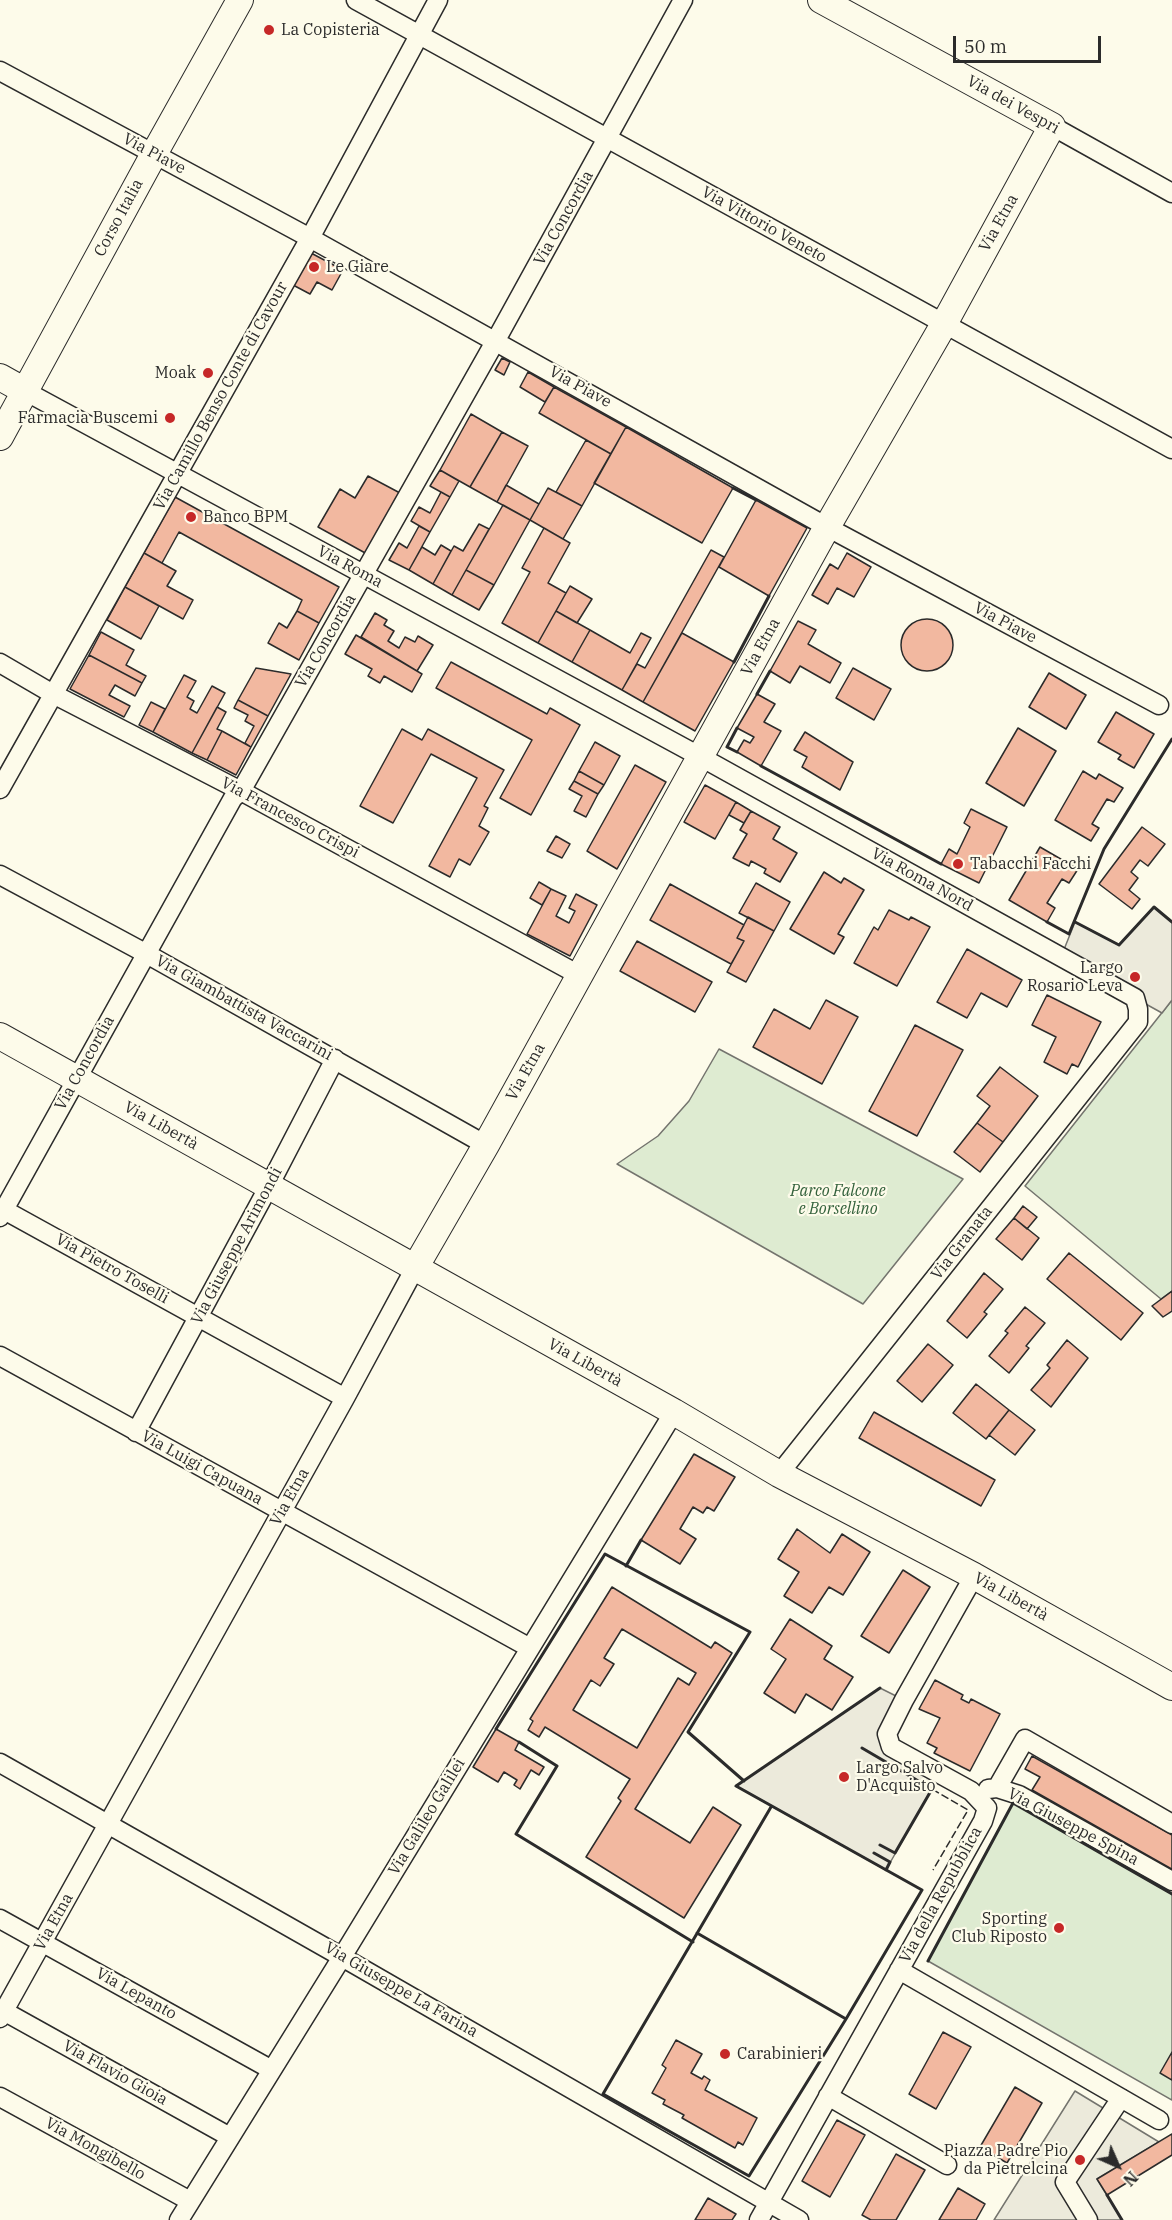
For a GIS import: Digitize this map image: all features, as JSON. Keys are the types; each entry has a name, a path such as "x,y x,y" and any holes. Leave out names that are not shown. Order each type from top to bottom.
{"street":[{"name":"Corso Italia","path":"0,437 240,0"},
{"name":"Via Vittorio Veneto","path":"356,0 1172,450"},
{"name":"Via Camillo Benso Conte di Cavour","path":"0,789 310,238 438,0"},
{"name":"Via Concordia","path":"2,1214 145,953 233,798 241,791 496,340 683,0"},
{"name":"Via dei Vespri","path":"821,0 1172,193"},
{"name":"Via Piave","path":"0,71 496,340 827,527 1159,705"},
{"name":"Via Etna","path":"1,2013 345,1398 415,1268 486,1145 699,756 944,324 1052,126"},
{"name":"Via Roma","path":"0,377 699,756"},
{"name":"Via Francesco Crispi","path":"0,663 53,694 241,791 579,975"},
{"name":"Via Roma Nord","path":"699,756 1135,998 1138,1009"},
{"name":"Via Giambattista Vaccarini","path":"0,875 145,953 486,1145"},
{"name":"Via Granata","path":"778,1474 1138,1022 1138,1009"},
{"name":"Via Libertà","path":"0,1036 674,1412 778,1474 974,1576 1172,1687"},
{"name":"Via Giuseppe Arimondi","path":"136,1432 335,1059"},
{"name":"Via Pietro Toselli","path":"2,1214 198,1317 345,1398"},
{"name":"Via Luigi Capuana","path":"0,1356 530,1648"},
{"name":"Via Galileo Galilei","path":"179,2220 674,1412"},
{"path":"971,1791 891,1747 887,1734 974,1576"},
{"path":"997,1788 1025,1739 1172,1824"},
{"name":"Via Giuseppe La Farina","path":"0,1763 799,2220"},
{"name":"Via Giuseppe Spina","path":"971,1791 997,1788 1019,1795 1172,1881"},
{"name":"Via della Repubblica","path":"759,2220 983,1821 987,1808 971,1791"},
{"name":"Via Lepanto","path":"0,1918 272,2070"},
{"path":"899,1970 1159,2120"},
{"name":"Via Flavio Gioia","path":"1,2013 230,2137"},
{"path":"828,2096 947,2165"},
{"name":"Via Mongibello","path":"0,2097 190,2201"},
{"path":"1088,2220 1065,2182 1121,2098"}],"green space":[{"path":"1172,1000 1172,1291 1161,1299 1025,1186"},
{"name":"Parco Falcone e Borsellino","path":"719,1049 963,1179 863,1304 617,1164 658,1136 689,1101"},
{"name":"Sporting Club Riposto","path":"1013,1803 1172,1894 1172,2100 928,1961"}],"shaded area":[{"name":"Largo Rosario Leva","path":"1154,907 1172,922 1172,1000 1162,1013 1061,957 1075,922 1119,945"},
{"name":"Largo Salvo D'Acquisto","path":"880,1688 904,1700 887,1734 940,1774 886,1870 736,1786"},
{"name":"Piazza Padre Pio da Pietrelcina","path":"1075,2091 1159,2142 1097,2179 1122,2220 994,2220"}],"building":[{"path":"311,253 343,270 332,290 317,282 310,294 293,285"},
{"path":"502,358 510,362 504,375 495,370"},
{"path":"528,372 554,387 545,402 520,387"},
{"path":"554,387 626,427 611,454 539,413"},
{"path":"471,414 502,432 470,487 440,470"},
{"path":"626,427 733,488 702,543 594,483"},
{"path":"502,432 528,446 497,502 470,487"},
{"path":"586,440 611,454 582,506 556,492"},
{"path":"440,470 459,481 450,497 430,486"},
{"path":"368,476 400,493 367,554 318,527 340,489 355,498"},
{"path":"506,485 539,504 530,520 497,502"},
{"path":"548,488 582,506 563,539 530,520"},
{"path":"441,492 450,497 430,532 411,521 419,507 430,513"},
{"path":"175,497 339,587 319,623 297,611 302,600 179,532 162,563 144,553"},
{"path":"756,500 807,528 769,596 719,567"},
{"path":"503,505 530,520 494,585 466,570"},
{"path":"479,524 489,529 452,595 433,584 454,546 463,551"},
{"path":"419,526 430,532 409,570 389,560 399,543 407,548"},
{"path":"544,528 570,543 548,583 566,593 538,643 502,623 530,572 522,568"},
{"path":"441,545 451,551 433,584 409,570 422,547 435,555"},
{"path":"711,550 724,557 643,702 622,690 637,664 645,668"},
{"path":"144,553 176,571 167,586 193,600 183,619 125,587"},
{"path":"847,553 871,567 854,597 837,588 828,604 812,595 830,564 838,569"},
{"path":"466,570 494,585 479,610 452,595"},
{"path":"570,586 592,599 577,623 556,611"},
{"path":"125,587 159,606 141,639 107,620"},
{"path":"297,611 319,623 299,660 268,643 279,623 287,628"},
{"path":"556,611 590,630 572,662 538,643"},
{"path":"375,613 387,620 384,625 394,631 388,641 399,648 405,637 415,642 418,636 433,645 417,671 361,637"},
{"path":"927,619 941,623 949,631 953,645 949,659 941,667 927,671 913,667 905,659 901,645 905,631 913,623"},
{"path":"798,621 816,630 808,644 841,663 830,683 800,666 790,683 770,671"},
{"path":"590,630 630,653 641,633 651,638 622,690 572,662"},
{"path":"101,632 134,650 126,665 146,676 142,683 89,655"},
{"path":"682,633 734,662 695,731 643,702"},
{"path":"356,635 422,674 412,692 384,676 380,683 368,676 372,669 345,654"},
{"path":"89,655 142,683 135,696 115,685 109,695 130,706 124,717 70,689"},
{"path":"451,662 547,714 550,708 580,725 531,815 500,798 532,740 436,688"},
{"path":"256,668 291,674 268,716 238,700"},
{"path":"853,668 891,689 874,720 836,698"},
{"path":"1049,673 1086,695 1066,729 1029,707"},
{"path":"184,675 196,681 187,697 194,701 190,709 197,713 212,686 225,693 192,753 153,732"},
{"path":"757,694 775,704 764,722 781,731 761,766 737,752 744,740 750,743 754,737 737,728"},
{"path":"238,700 268,716 251,747 245,743 254,726 245,721 248,715 234,708"},
{"path":"151,702 165,709 153,732 139,725"},
{"path":"217,707 226,712 217,729 222,731 207,760 192,753"},
{"path":"1116,712 1154,734 1134,768 1118,759 1121,755 1098,742"},
{"path":"1018,728 1056,751 1024,806 986,783"},
{"path":"402,729 422,740 428,729 504,770 484,806 488,808 479,826 489,832 470,865 459,859 450,877 429,866 477,778 431,754 393,823 360,806"},
{"path":"222,731 251,747 236,775 207,760"},
{"path":"805,732 853,762 840,790 802,767 807,757 794,750"},
{"path":"595,742 620,756 604,785 579,771"},
{"path":"635,765 666,782 617,869 587,851"},
{"path":"579,771 604,785 598,794 574,781"},
{"path":"1083,771 1096,779 1099,774 1123,788 1114,802 1107,799 1092,824 1099,828 1091,841 1055,820"},
{"path":"574,781 598,794 586,817 574,811 582,796 569,789"},
{"path":"705,785 736,802 715,839 684,822"},
{"path":"736,802 751,811 744,823 729,815"},
{"path":"971,809 1007,827 979,883 941,864 949,849 957,854 970,827 964,823"},
{"path":"751,811 780,827 773,839 797,853 780,882 764,873 766,869 751,861 749,866 733,858 747,834 740,830"},
{"path":"1142,827 1165,844 1148,866 1140,860 1131,872 1138,878 1129,890 1140,899 1132,909 1099,884"},
{"path":"556,836 570,844 562,858 547,851"},
{"path":"1040,847 1078,869 1069,883 1062,879 1047,903 1055,908 1047,922 1009,900"},
{"path":"824,872 841,883 844,878 864,890 838,934 844,937 834,954 790,929"},
{"path":"539,882 551,889 542,905 530,898"},
{"path":"756,883 790,902 774,931 739,913"},
{"path":"670,884 744,925 737,938 744,941 731,964 650,920"},
{"path":"551,889 566,896 556,916 569,923 575,911 569,908 576,894 597,905 570,956 527,934"},
{"path":"889,910 909,920 911,917 930,927 897,986 854,963 874,927 878,930"},
{"path":"748,917 774,931 746,982 727,972 744,941 737,938"},
{"path":"637,941 712,982 695,1012 620,971"},
{"path":"967,949 1022,980 1007,1007 981,993 967,1018 937,1002"},
{"path":"1047,995 1101,1022 1078,1067 1072,1064 1067,1074 1044,1062 1056,1037 1032,1025"},
{"path":"826,1000 858,1017 822,1084 753,1047 774,1009 810,1029"},
{"path":"915,1025 963,1050 917,1136 869,1111"},
{"path":"1000,1067 1038,1096 1003,1142 977,1123 990,1106 977,1096"},
{"path":"977,1123 1003,1142 980,1172 954,1152"},
{"path":"1023,1206 1037,1217 1027,1229 1014,1218"},
{"path":"1014,1218 1039,1238 1022,1260 996,1239"},
{"path":"1069,1253 1143,1313 1121,1340 1047,1279"},
{"path":"984,1273 1003,1289 984,1312 987,1314 967,1338 947,1321"},
{"path":"1172,1291 1172,1311 1163,1317 1152,1306"},
{"path":"1025,1307 1045,1323 1026,1346 1029,1348 1009,1373 989,1356 1008,1333 1005,1331"},
{"path":"1067,1340 1088,1358 1051,1407 1031,1390 1050,1368 1047,1365"},
{"path":"928,1344 953,1365 922,1402 897,1381"},
{"path":"976,1384 1009,1410 986,1439 953,1413"},
{"path":"1009,1410 1035,1430 1015,1455 989,1435"},
{"path":"874,1412 995,1480 981,1506 859,1438"},
{"path":"694,1454 735,1477 714,1511 707,1507 703,1513 693,1507 680,1529 696,1539 680,1564 641,1540"},
{"path":"797,1529 830,1553 842,1534 870,1552 843,1595 829,1587 812,1613 784,1596 799,1572 778,1559"},
{"path":"903,1570 930,1587 889,1653 861,1636"},
{"path":"612,1587 711,1648 715,1642 732,1653 635,1809 690,1843 713,1807 741,1825 684,1918 586,1857 621,1801 618,1798 630,1779 545,1727 539,1737 528,1730 533,1721 530,1719","holes":["622,1629 696,1673 689,1685 678,1678 637,1748 573,1710 591,1680 600,1686 614,1664 604,1658"]},
{"path":"790,1619 832,1646 824,1659 853,1677 832,1710 806,1694 795,1713 764,1693 786,1659 771,1649"},
{"path":"935,1680 963,1695 961,1699 969,1703 971,1699 1000,1714 970,1771 934,1753 937,1748 927,1743 940,1718 919,1709"},
{"path":"496,1729 519,1742 515,1750 544,1767 539,1775 531,1770 520,1789 514,1785 517,1780 504,1772 498,1782 473,1767"},
{"path":"1032,1756 1172,1835 1172,1869 1032,1790 1040,1777 1025,1769"},
{"path":"943,2032 971,2047 936,2109 909,2094"},
{"path":"676,2040 702,2054 691,2073 702,2079 704,2076 710,2080 705,2090 757,2118 743,2145 738,2142 735,2148 682,2118 684,2115 663,2104 665,2100 652,2093 666,2068 662,2065"},
{"path":"1172,2052 1172,2080 1160,2073"},
{"path":"1015,2087 1042,2103 1007,2163 980,2147"},
{"path":"837,2120 865,2135 830,2197 802,2181"},
{"path":"1172,2134 1172,2155 1107,2195 1097,2179"},
{"path":"896,2154 925,2170 896,2220 871,2220 862,2215"},
{"path":"958,2188 985,2204 976,2220 939,2220"},
{"path":"708,2198 736,2214 732,2220 695,2220"}],"fence":[{"path":"932,1789 968,1810 933,1870"}],"wall":[{"path":"733,488 756,500"},
{"path":"734,662 769,596"},
{"path":"757,694 770,671"},
{"path":"737,728 727,747 737,752"},
{"path":"1047,922 1069,934 1104,849 1172,739"},
{"path":"761,766 941,864"},
{"path":"1075,922 1119,945 1154,907 1172,922"},
{"path":"626,1566 641,1540"},
{"path":"496,1729 605,1554 750,1632 688,1732 744,1781"},
{"path":"771,1807 603,2094 749,2176 922,1890 736,1786 880,1688"},
{"path":"519,1742 557,1766 516,1834 693,1942"},
{"path":"862,1748 932,1789 895,1853 880,1845"},
{"path":"928,1961 1013,1803 1172,1894"},
{"path":"874,1853 890,1862 886,1870"},
{"path":"697,1933 846,2019"},
{"path":"1107,2195 1122,2220"}],"place":[{"name":"La Copisteria","path":"269,30"},
{"name":"Le Giare","path":"314,267"},
{"name":"Moak","path":"208,373"},
{"name":"Farmacia Buscemi","path":"170,418"},
{"name":"Banco BPM","path":"191,517"},
{"name":"Tabacchi Facchi","path":"958,864"},
{"name":"Largo Rosario Leva","path":"1135,977"},
{"name":"Largo Salvo D'Acquisto","path":"844,1777"},
{"name":"Sporting Club Riposto","path":"1059,1928"},
{"name":"Carabinieri","path":"725,2054"},
{"name":"Piazza Padre Pio da Pietrelcina","path":"1080,2160"}]}
